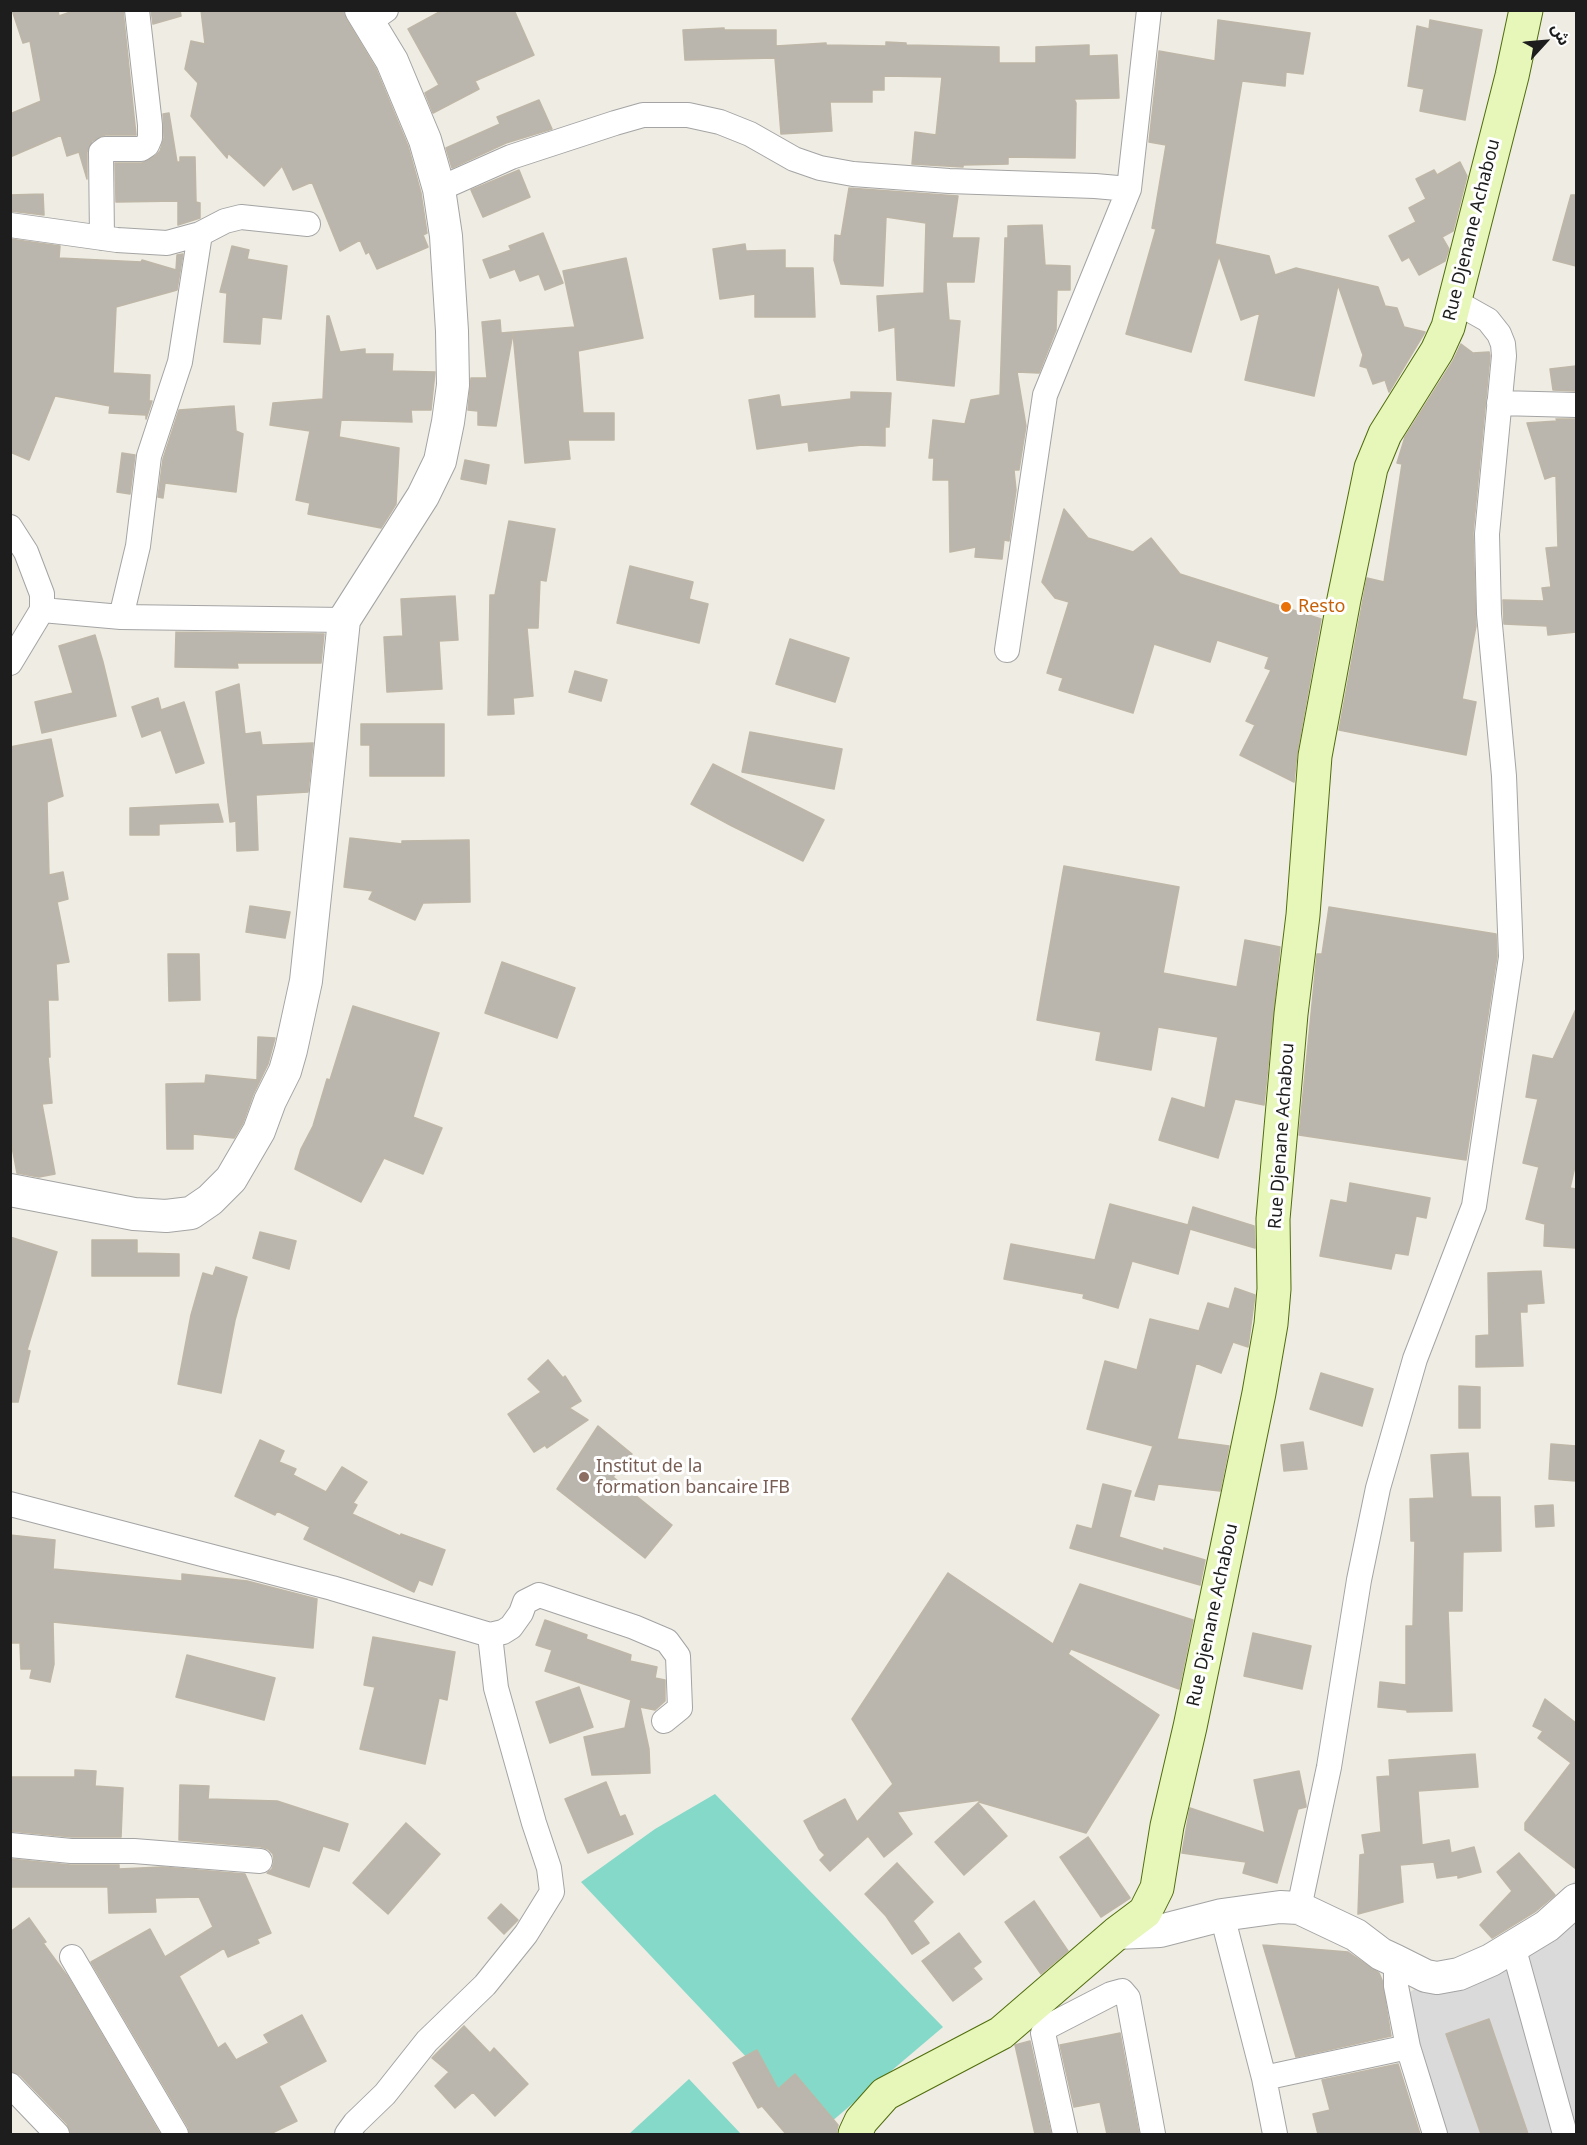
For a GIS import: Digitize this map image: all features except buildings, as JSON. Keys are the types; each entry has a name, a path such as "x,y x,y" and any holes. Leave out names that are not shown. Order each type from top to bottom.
{"main road":[{"name":"Rue Djenane Achabou","path":"855,2134 861,2121 885,2094 1002,2033 1117,1933 1145,1912 1152,1901 1160,1876 1167,1826 1190,1727 1265,1362 1274,1289 1273,1219 1291,1014 1303,915 1315,756 1371,468 1385,434 1437,351 1448,327 1456,303 1512,76 1526,10"}],"street":[{"path":"102,238 100,152 105,149 141,149 147,145 150,138 137,10"},
{"path":"1007,650 1045,395 1129,189 1149,10"},
{"path":"10,1190 134,1214 166,1216 191,1213 210,1200 231,1179 259,1131 270,1101 285,1071 306,981 344,621 423,496 440,461 453,384 446,236 439,189 424,140 372,14"},
{"path":"439,189 511,157 615,123 643,115 688,115 720,122 740,130 794,159 820,168 853,174 1129,189"},
{"path":"10,225 102,238 167,243 200,234 225,221 241,217 308,224"},
{"path":"121,617 138,546 149,456 180,362 200,234"},
{"path":"1299,1908 1329,1767 1359,1580 1378,1488 1415,1359 1474,1206 1511,957 1504,776 1489,614 1487,534 1504,356 1503,344 1499,334 1488,320 1456,303"},
{"path":"1499,403 1576,405"},
{"path":"10,527 26,552 42,594 42,610 10,663"},
{"path":"42,610 121,617 344,621"},
{"path":"10,1504 332,1588 490,1635 503,1632 511,1627 521,1613 525,1602 539,1595 634,1627 667,1641 678,1656 680,1708 664,1721"},
{"path":"347,2134 385,2094 427,2041 485,1985 526,1934 552,1892 549,1868 496,1688 490,1635"},
{"path":"10,1845 71,1851 134,1851 260,1861"},
{"path":"1117,1933 1160,1931 1222,1915 1280,1907 1299,1908 1356,1935 1396,1961 1426,1976 1437,1978 1460,1974 1491,1960 1547,1926 1576,1900"},
{"path":"1222,1915 1264,2078 1275,2134"},
{"path":"1513,1946 1565,2134"},
{"path":"72,1957 176,2134"},
{"path":"1396,1961 1396,1986 1408,2047 1435,2134"},
{"path":"1065,2134 1043,2033 1047,2027 1111,1994 1122,1991 1128,1998 1153,2134"},
{"path":"1264,2078 1408,2047"},
{"path":"10,2085 57,2134"}],"shaded area":[{"path":"715,1794 943,2027 818,2133 581,1882 655,1829"},
{"path":"1576,1880 1576,2134 1438,2134 1402,1997 1431,1979 1499,1945"},
{"path":"689,2079 741,2134 629,2134"}],"place":[{"name":"Resto","path":"1286,607"},
{"name":"Institut de la formation bancaire IFB","path":"584,1477"}]}
